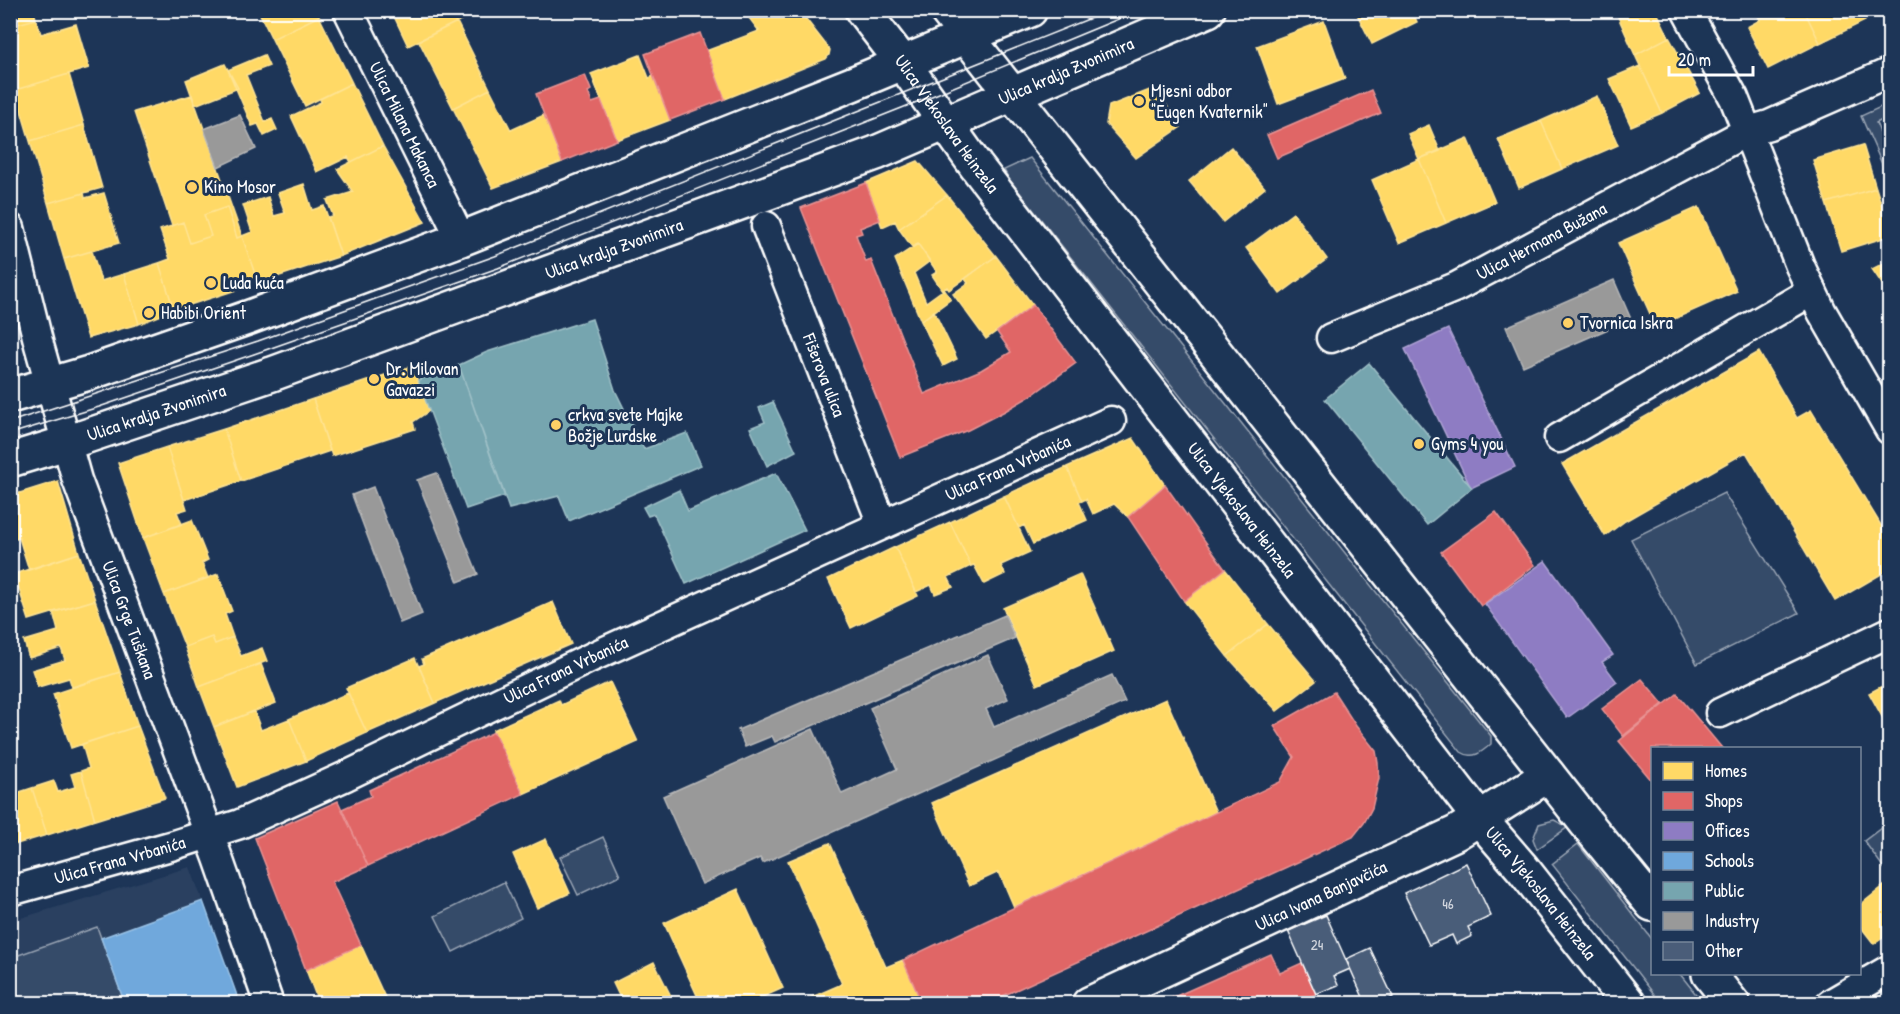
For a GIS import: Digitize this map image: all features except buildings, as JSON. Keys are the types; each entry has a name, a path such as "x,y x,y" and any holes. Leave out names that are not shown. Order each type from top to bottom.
{"main road":[{"name":"Ulica Vjekoslava Heinzela","path":"862,10 903,63 946,125 1480,819 1523,869 1629,1004"},
{"path":"946,10 1548,775 1651,902"},
{"path":"10,396 50,385 250,317 461,239 1030,10"},
{"name":"Ulica kralja Zvonimira","path":"10,460 272,374 876,153 946,125 1208,10"},
{"name":"Ulica Ivana Banjavčića","path":"1089,1004 1437,843 1480,819 1548,775"},
{"path":"1710,975 1733,1004"}],"street":[{"name":"Ulica Milana Makanca","path":"348,10 461,239"},
{"path":"1686,10 1734,98 1812,291 1890,430"},
{"name":"Ulica Hermana Bužana","path":"1331,338 1456,286 1748,131 1769,125 1890,72"},
{"name":"Fišerova ulica","path":"766,226 882,524"},
{"name":"Ulica Grge Tuškana","path":"10,228 77,480 269,1004"},
{"path":"1559,438 1812,291"},
{"name":"Ulica Frana Vrbanića","path":"10,891 240,824 346,776 592,657 1111,421"},
{"path":"1720,713 1890,632"},
{"path":"1830,1004 1890,969"}],"shaded area":[{"path":"1887,104 1889,117 1876,123 1885,144 1889,143 1889,180 1861,116"},
{"path":"1030,158 1491,736 1491,744 1484,750 1473,755 1461,752 1009,179 1004,170"},
{"path":"1724,493 1799,613 1697,664 1631,539"},
{"path":"1554,820 1568,827 1537,849 1533,839 1539,824"},
{"path":"1889,822 1889,875 1864,841"},
{"path":"603,837 620,875 578,895 560,857"},
{"path":"1578,844 1651,938 1651,975 1681,975 1703,1003 1661,1003 1552,864"},
{"path":"190,867 240,1003 11,1004 11,921"},
{"path":"504,882 521,918 453,952 435,916"},
{"path":"97,927 125,1003 11,1003 10,958"}],"tram line":[{"path":"10,422 258,341 495,256 1111,10"},
{"path":"10,434 99,407 498,268 927,98 1140,10"}],"place":[{"name":"Mjesni odbor \"Eugen Kvaternik\"","path":"1139,101"},
{"name":"Kino Mosor","path":"192,187"},
{"name":"Luda kuća","path":"211,283"},
{"name":"Habibi Orient","path":"149,313"},
{"name":"Tvornica Iskra","path":"1568,323"},
{"name":"Dr. Milovan Gavazzi","path":"374,379"},
{"name":"crkva svete Majke Božje Lurdske","path":"556,425"},
{"name":"Gyms 4 you","path":"1419,444"}]}
